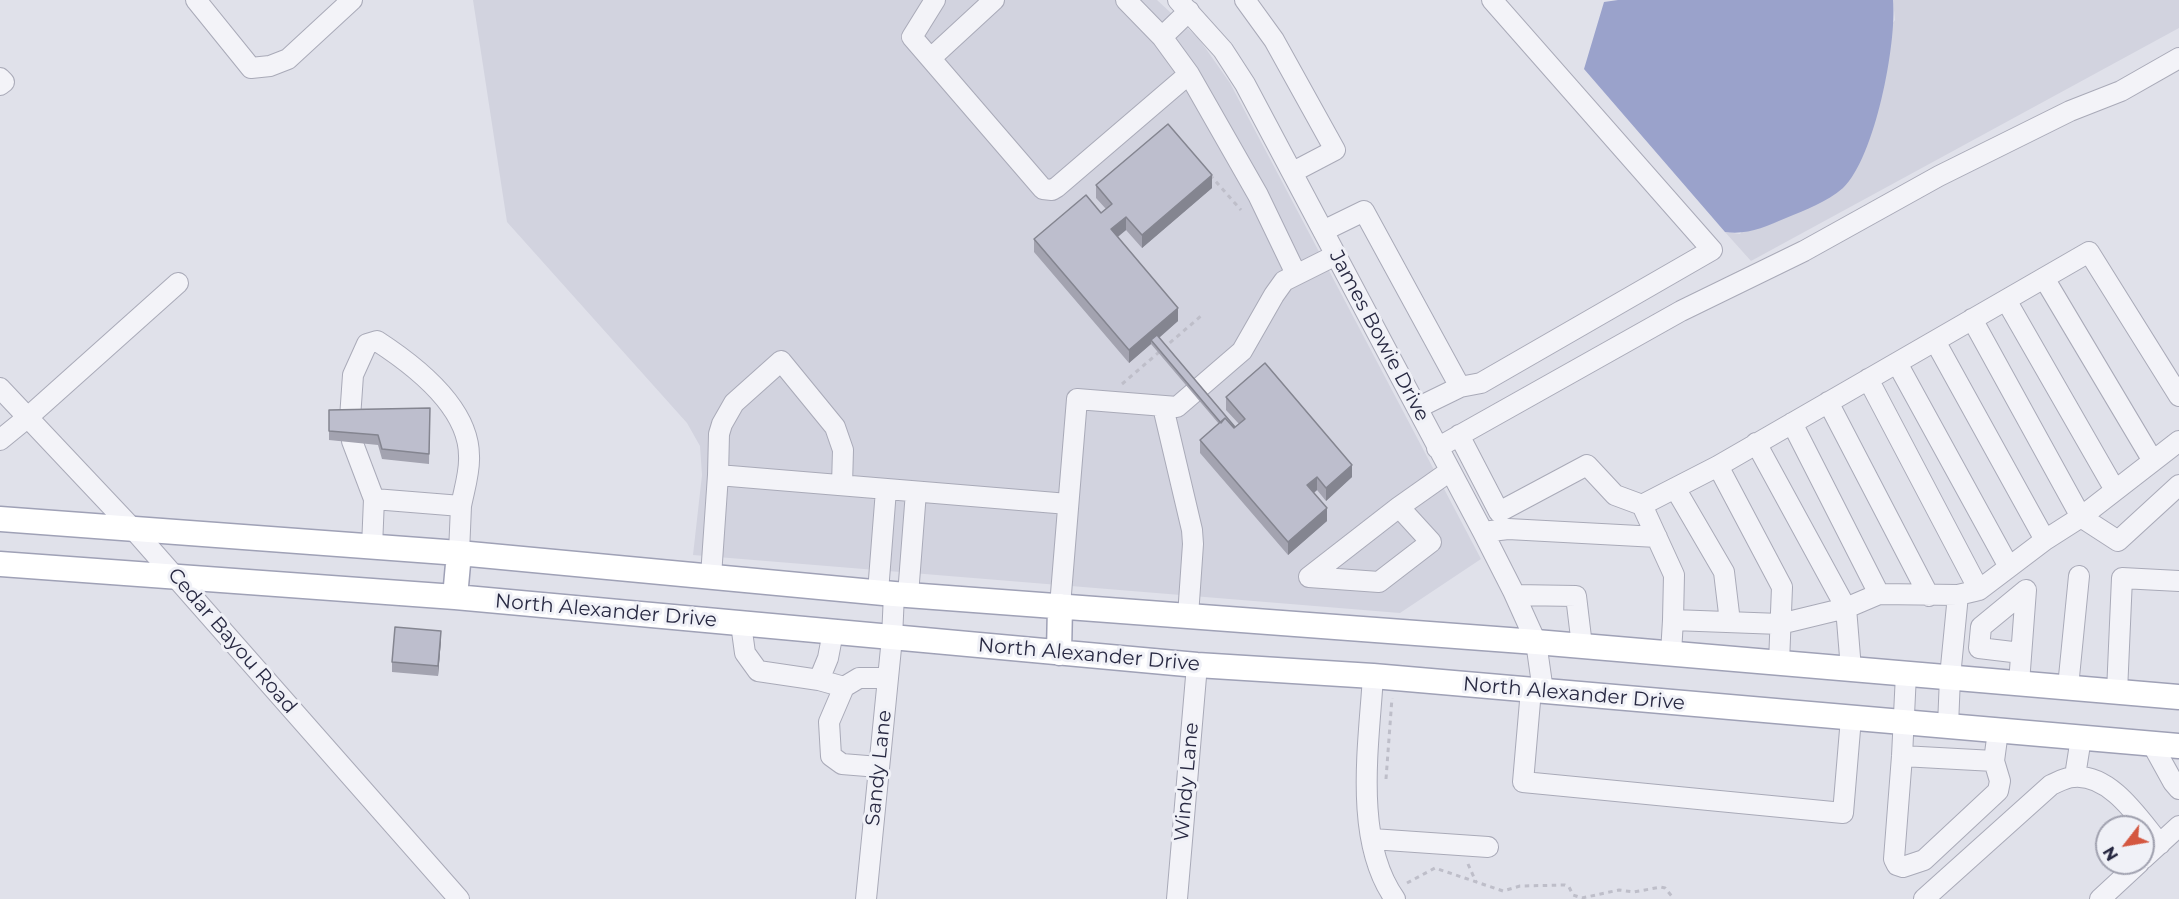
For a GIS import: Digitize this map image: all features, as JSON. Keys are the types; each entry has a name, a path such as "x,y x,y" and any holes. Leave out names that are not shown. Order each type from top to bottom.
{"main road":[{"path":"0,519 459,554 893,594 1671,653 2179,697"},
{"path":"455,597 459,554"},
{"name":"North Alexander Drive","path":"0,564 455,597 1197,665 1383,676 2179,746"},
{"path":"1059,653 1060,606"}],"street":[{"path":"196,0 251,68 270,66 288,59 352,0"},
{"path":"935,0 912,37 1043,189 1057,187 1189,74"},
{"path":"931,58 994,0"},
{"path":"1126,0 1162,38 1189,74 1258,195 1296,274"},
{"path":"1245,0 1274,40 1335,150 1293,172"},
{"path":"1417,408 1460,387 1481,382 1712,250 1492,0"},
{"path":"1162,38 1184,5"},
{"name":"James Bowie Drive","path":"1184,5 1223,50 1245,84 1483,532 1536,642 1537,691 1523,782 1843,813 1851,718"},
{"path":"1437,448 1681,311 1804,251 1939,176 2070,111 2121,91 2179,58"},
{"path":"1323,231 1364,211 1460,387"},
{"path":"1642,505 1718,466 2089,252 2179,396"},
{"path":"1060,606 1077,399 1163,407 1181,404 1242,351 1278,287 1284,281 1336,255"},
{"path":"2044,278 2153,461"},
{"path":"0,440 178,283"},
{"path":"2006,300 2115,490"},
{"path":"1972,319 2081,517 2118,541 2179,485"},
{"path":"372,547 374,499 352,441 350,418 353,375 367,344 376,341 405,359 439,392 460,419 470,456 461,506 459,554"},
{"path":"1935,341 2045,540"},
{"path":"711,576 718,475 718,434 726,414 743,394 781,361 835,427 843,450 842,485"},
{"path":"1897,363 2009,567"},
{"path":"1868,379 1978,590"},
{"name":"Cedar Bayou Road","path":"0,388 133,529 459,899"},
{"path":"1828,402 1929,596"},
{"path":"1163,407 1193,544 1188,615"},
{"path":"1792,423 1879,594"},
{"path":"1459,435 1503,521"},
{"path":"1673,620 1780,624 1846,608 1879,594 1958,595 1978,590 2045,540 2081,517 2179,441"},
{"path":"1756,443 1846,608 1851,669"},
{"path":"1483,532 1587,465 1615,495 1642,505 1674,575 1671,653"},
{"path":"1718,466 1782,587 1779,663"},
{"path":"1399,507 1431,542 1379,582 1309,577 1399,507 1450,471"},
{"path":"718,475 1068,504"},
{"path":"1675,488 1724,572 1730,622"},
{"path":"886,490 882,535 893,594"},
{"path":"893,594 912,539 916,492"},
{"path":"374,499 461,506"},
{"path":"1503,521 1657,537"},
{"path":"882,535 912,539"},
{"path":"2068,687 2079,576"},
{"path":"2117,692 2122,579 2179,581"},
{"name":"Sandy Lane","path":"866,899 892,638 893,594"},
{"path":"1515,595 1576,596 1582,646"},
{"path":"1948,726 1958,595"},
{"path":"741,624 745,653 758,671 819,680 844,687"},
{"path":"819,680 828,658 833,632"},
{"path":"2019,683 2021,653"},
{"name":"Windy Lane","path":"1177,899 1197,665"},
{"path":"1906,674 1894,859 1897,865 1903,867 1924,861 1998,791 2000,781 1994,760 1998,731"},
{"path":"1383,676 1367,793 1372,839 1381,873 1398,893"},
{"path":"879,767 842,764 831,756 829,722 844,687 859,678 888,678"},
{"path":"2075,776 2081,738"},
{"path":"2152,744 2179,789"},
{"path":"1902,756 1994,760"},
{"path":"1924,899 2051,784 2075,776 2101,784 2116,794 2160,844"},
{"path":"2155,848 2179,826"},
{"path":"1372,839 1488,848"},
{"path":"2100,899 2126,875"}],"path":[{"path":"1206,170 1241,210"},
{"path":"1114,391 1201,316"},
{"path":"1161,350 1168,358"},
{"path":"1383,676 1386,788"},
{"path":"1398,893 1436,868 1503,891 1520,885 1565,885 1569,887 1573,895 1582,898 1619,890 1634,892 1661,887 1665,888 1674,899"}],"shaded area":[{"path":"473,0 1157,0 1199,39 1230,83 1481,559 1400,613 693,555 702,475 700,446 687,423 507,222"},
{"path":"1893,0 2179,0 2179,28 1751,261 1725,232 1740,234 1895,20"}],"water":[{"path":"1618,0 1893,0 1891,43 1882,99 1865,152 1855,173 1843,188 1816,205 1764,227 1749,231 1725,232 1584,69 1604,2"}],"building":[{"path":"1168,124 1212,175 1142,235 1126,217 1111,229 1178,308 1129,350 1034,239 1086,195 1101,213 1112,204 1096,185"},
{"path":"1157,335 1234,428 1225,418 1221,423 1151,340"},
{"path":"1265,363 1352,465 1326,488 1317,477 1307,485 1327,508 1288,542 1200,440 1225,418 1234,428 1245,419 1226,397"},
{"path":"430,408 429,454 382,449 378,435 329,431 329,410"},
{"path":"395,627 441,631 438,666 392,662"}]}
